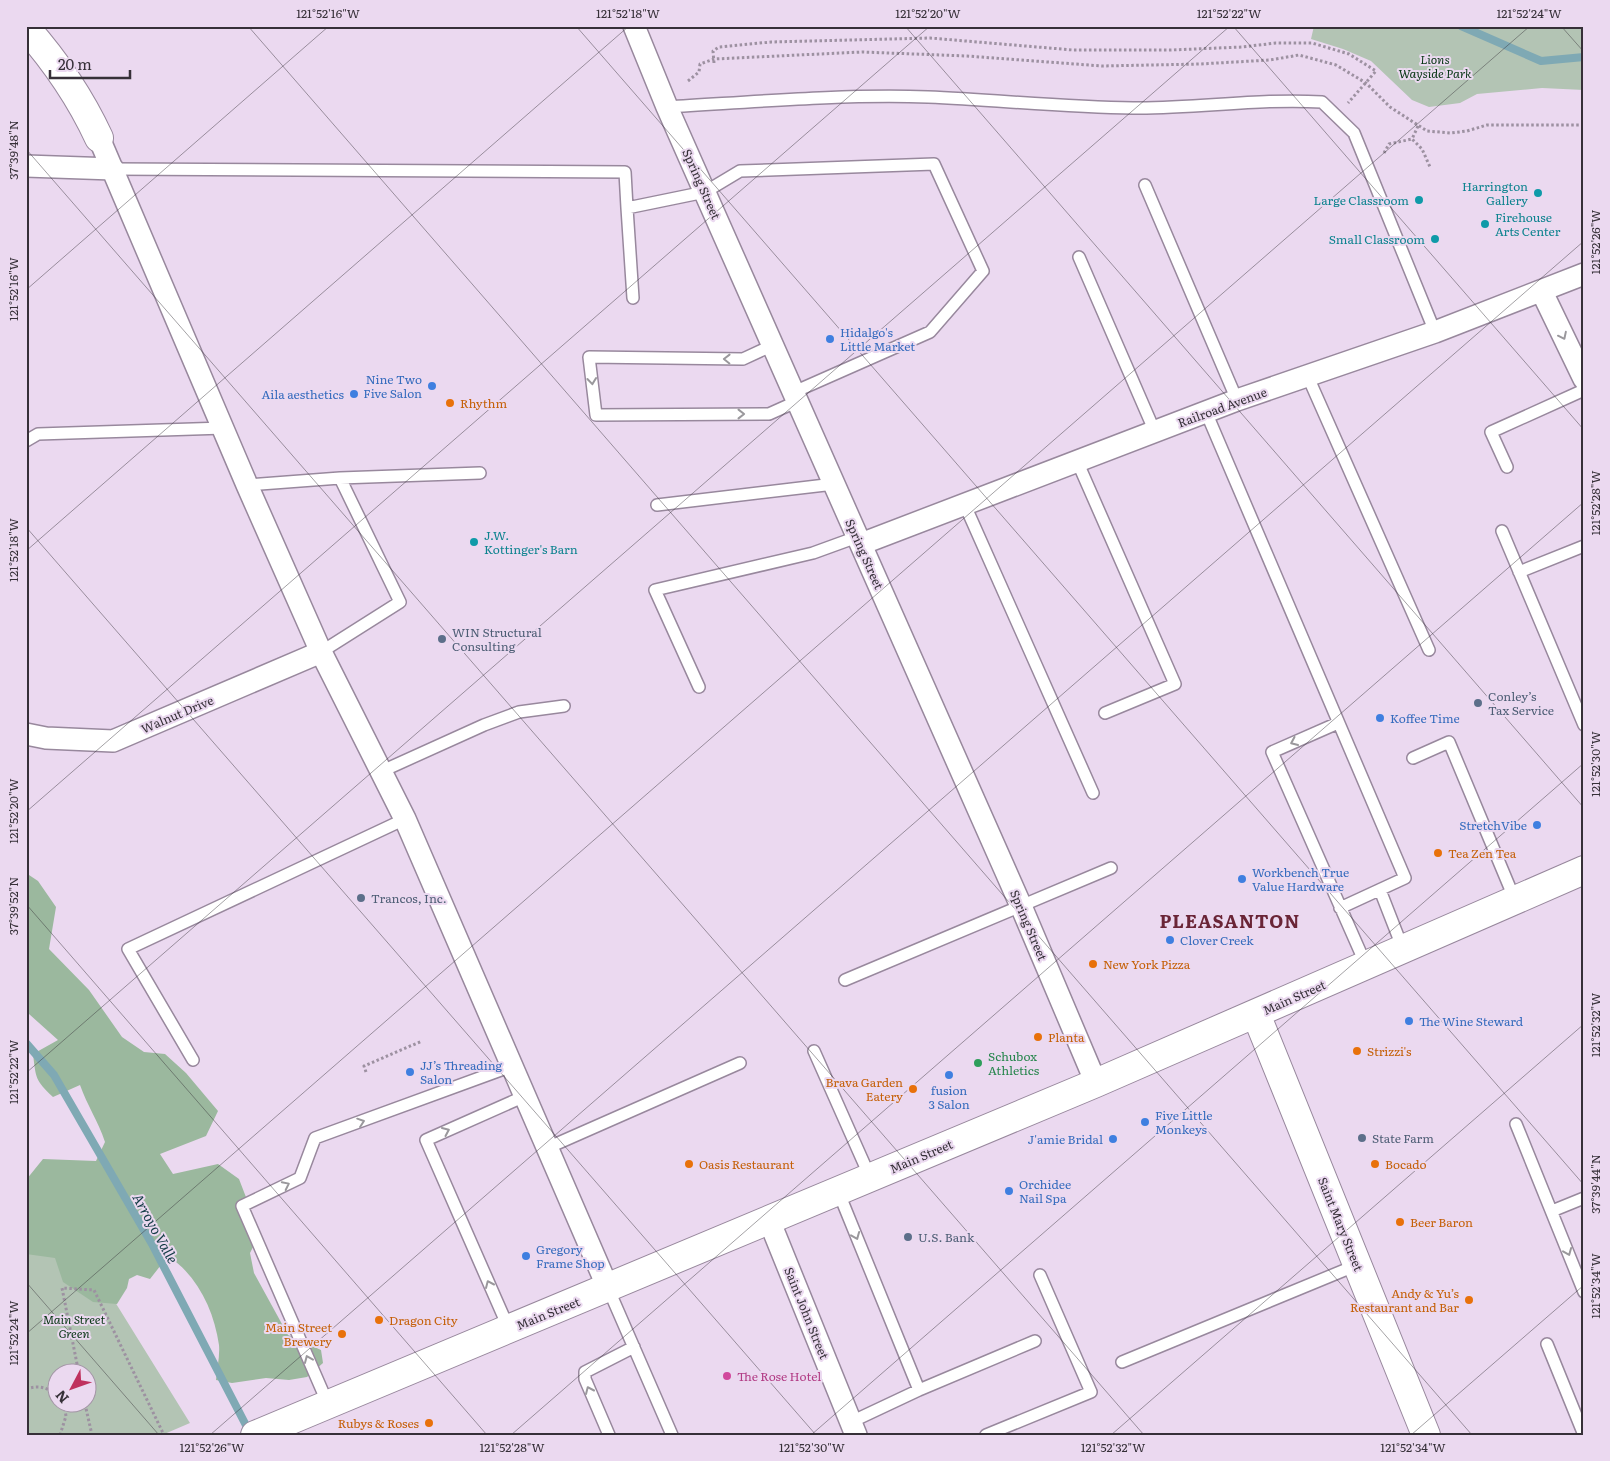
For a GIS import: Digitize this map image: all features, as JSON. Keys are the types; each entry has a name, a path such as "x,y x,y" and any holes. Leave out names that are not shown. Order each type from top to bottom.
{"street":[{"name":"Spring Street","path":"634,26 667,107 1021,906 1096,1083"},
{"path":"36,33 84,107 99,138 247,485 321,652 405,819 608,1288"},
{"path":"26,166 113,169"},
{"name":"Railroad Avenue","path":"859,540 964,503 1237,400 1435,332 1542,292 1584,274"},
{"path":"1542,292 1584,379"},
{"name":"Walnut Drive","path":"26,734 46,738 113,741 321,652"},
{"name":"Main Street","path":"255,1435 1096,1083 1584,870"},
{"name":"Saint Mary Street","path":"1256,1014 1426,1435"},
{"name":"Saint John Street","path":"769,1220 854,1428"}],"lane":[{"path":"667,107 830,98 928,97 1064,107 1176,109 1286,100 1322,102 1354,133 1435,332"},
{"path":"627,208 705,192 740,171 934,164 983,270 930,332 796,396 769,414 596,415 589,357 743,359 773,345"},
{"path":"113,169 625,172 633,298"},
{"path":"1145,184 1237,400"},
{"path":"1079,257 1155,432"},
{"path":"1308,377 1429,650"},
{"path":"1507,467 1491,432 1584,390"},
{"path":"1206,412 1405,878 1340,908"},
{"path":"26,440 38,434 224,428"},
{"path":"1077,461 1175,684 1105,713"},
{"path":"247,485 340,478 480,473"},
{"path":"321,652 400,602 340,478"},
{"path":"657,505 834,484"},
{"path":"964,503 1093,793"},
{"path":"1502,531 1584,725"},
{"path":"700,687 655,590 813,553 859,540"},
{"path":"1519,572 1584,546"},
{"path":"380,772 484,725 519,712 564,706"},
{"path":"1338,722 1272,752 1366,966"},
{"path":"1413,758 1449,742 1515,900"},
{"path":"193,1060 128,949 405,819"},
{"path":"845,980 1111,868"},
{"path":"1380,890 1403,949"},
{"path":"814,1051 870,1177"},
{"path":"547,1148 740,1063"},
{"path":"321,1406 242,1206 300,1178 315,1138 512,1066"},
{"path":"509,1329 426,1140 525,1096"},
{"path":"1516,1124 1584,1292"},
{"path":"838,1191 918,1390"},
{"path":"1552,1211 1584,1198"},
{"path":"1122,1362 1357,1265"},
{"path":"986,1435 1091,1392 1040,1276"},
{"path":"608,1288 672,1435"},
{"path":"854,1428 918,1390 1035,1341"},
{"path":"1547,1344 1584,1435"},
{"path":"609,1435 585,1379 585,1372 634,1347"}],"path":[{"path":"714,61 713,51 719,46 771,42 930,38 1073,50 1242,48 1276,43 1312,43 1348,54 1376,71 1337,117"},
{"path":"688,81 699,72 700,64 714,61 862,52 967,56 1102,66 1200,64 1270,60 1299,56 1336,65 1366,83 1390,106 1427,131 1468,132 1487,125 1584,126"},
{"path":"1412,139 1418,126"},
{"path":"1369,170 1381,161 1390,144 1412,139"},
{"path":"1412,139 1422,149 1430,167"},
{"path":"366,1072 364,1066 422,1042"},
{"path":"77,1364 62,1288 94,1290 164,1435"},
{"path":"26,1389 36,1386 48,1389"},
{"path":"60,1435 66,1414"},
{"path":"88,1414 92,1435"}],"green space":[{"name":"Lions Wayside Park","path":"1314,26 1584,26 1584,90 1542,88 1477,94 1460,103 1429,107 1412,100 1371,61 1343,49 1311,39"},
{"path":"26,873 38,881 56,907 49,949 89,990 122,1037 144,1052 165,1054 186,1073 218,1111 206,1136 160,1154 173,1174 218,1164 239,1179 254,1218 258,1237 250,1253 254,1273 288,1335 321,1350 323,1363 307,1377 289,1380 266,1378 232,1383 216,1380 219,1345 217,1332 208,1306 196,1283 188,1273 168,1256 150,1279 137,1275 129,1279 127,1288 117,1304 93,1302 63,1282 55,1258 26,1254 26,1180 43,1159 96,1161 105,1142 80,1085 53,1097 37,1078 33,1054 58,1040 29,1014 26,1008"},
{"name":"Main Street Green","path":"45,1189 190,1423 162,1435 26,1435 26,1205"}],"waterway":[{"path":"1461,26 1541,61 1584,57"},
{"name":"Arroyo Valle","path":"26,1043 54,1075 152,1244 250,1433"}],"place":[{"name":"Harrington Gallery","path":"1538,193"},
{"name":"Large Classroom","path":"1419,200"},
{"name":"Firehouse Arts Center","path":"1485,224"},
{"name":"Small Classroom","path":"1435,239"},
{"name":"Hidalgo's Little Market","path":"830,339"},
{"name":"Nine Two Five Salon","path":"432,386"},
{"name":"Aila aesthetics","path":"354,394"},
{"name":"Rhythm","path":"450,403"},
{"name":"J.W. Kottinger's Barn","path":"474,542"},
{"name":"WIN Structural Consulting","path":"442,639"},
{"name":"Conley’s Tax Service","path":"1478,703"},
{"name":"Koffee Time","path":"1380,718"},
{"name":"StretchVibe","path":"1537,825"},
{"name":"Tea Zen Tea","path":"1438,853"},
{"name":"Workbench True Value Hardware","path":"1242,879"},
{"name":"Trancos, Inc.","path":"361,898"},
{"name":"Clover Creek","path":"1170,940"},
{"name":"New York Pizza","path":"1093,964"},
{"name":"The Wine Steward","path":"1409,1021"},
{"name":"Planta","path":"1038,1037"},
{"name":"Strizzi's","path":"1357,1051"},
{"name":"Schubox Athletics","path":"978,1063"},
{"name":"JJ’s Threading Salon","path":"410,1072"},
{"name":"fusion 3 Salon","path":"949,1075"},
{"name":"Brava Garden Eatery","path":"913,1089"},
{"name":"Five Little Monkeys","path":"1145,1122"},
{"name":"State Farm","path":"1362,1138"},
{"name":"J'amie Bridal","path":"1113,1139"},
{"name":"Oasis Restaurant","path":"689,1164"},
{"name":"Bocado","path":"1375,1164"},
{"name":"Orchidee Nail Spa","path":"1009,1191"},
{"name":"Beer Baron","path":"1400,1222"},
{"name":"U.S. Bank","path":"908,1237"},
{"name":"Gregory Frame Shop","path":"526,1256"},
{"name":"Andy & Yu’s Restaurant and Bar","path":"1469,1300"},
{"name":"Dragon City","path":"379,1320"},
{"name":"Main Street Brewery","path":"342,1334"},
{"name":"The Rose Hotel","path":"727,1376"},
{"name":"Rubys & Roses","path":"429,1423"}],"district":[{"name":"PLEASANTON","path":"1230,920"}]}
